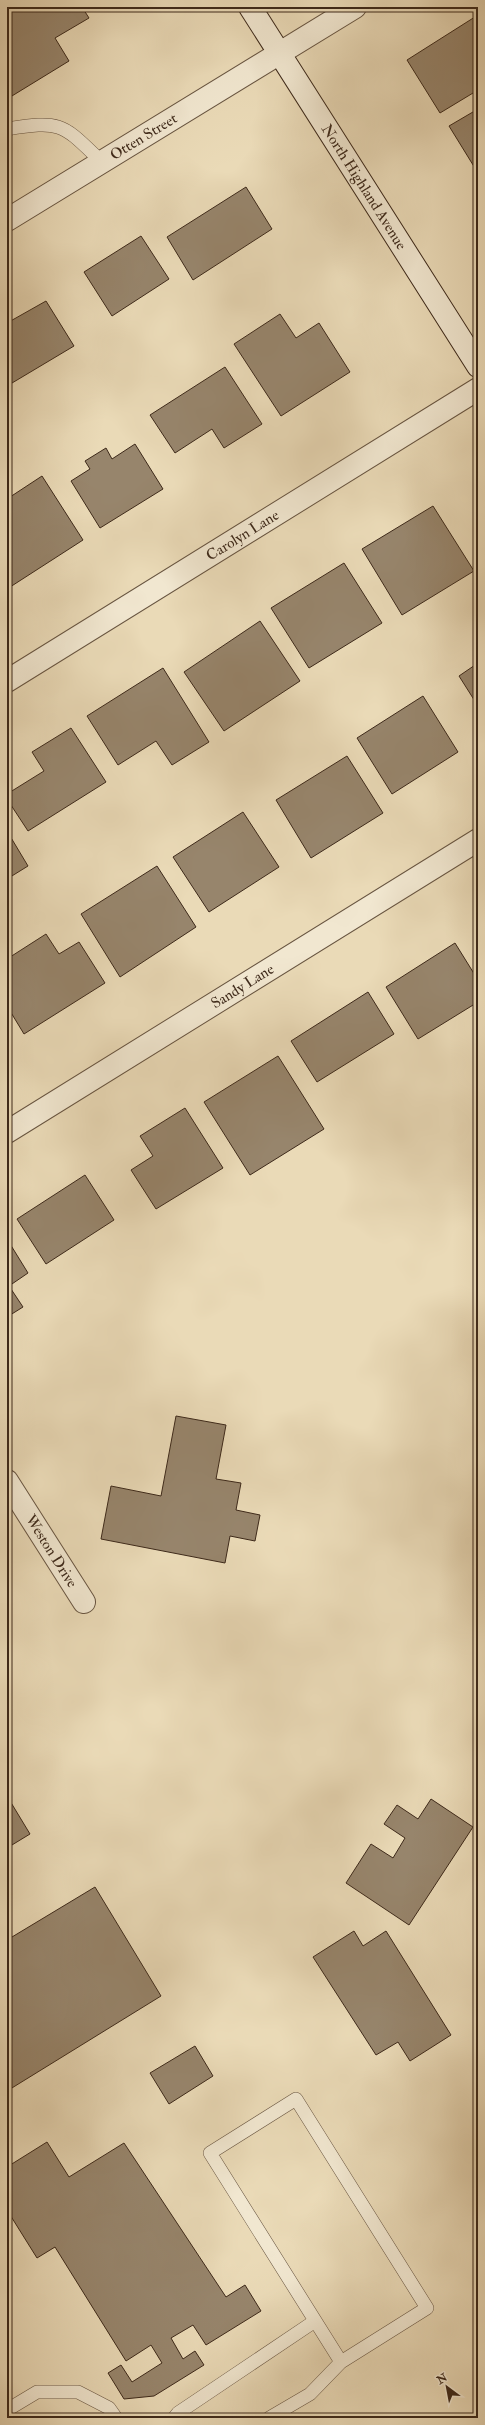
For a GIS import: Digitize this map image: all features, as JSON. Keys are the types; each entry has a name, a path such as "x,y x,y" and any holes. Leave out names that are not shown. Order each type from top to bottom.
{"street":[{"name":"North Highland Avenue","path":"250,7 478,366"},
{"name":"Otten Street","path":"7,220 355,7"},
{"name":"Carolyn Lane","path":"7,681 478,389"},
{"name":"Sandy Lane","path":"7,1132 478,840"},
{"name":"Weston Drive","path":"7,1481 84,1602"}],"lane":[{"path":"7,129 39,124 58,125 71,132 102,162"},
{"path":"269,2418 310,2394 341,2362 427,2308 296,2099 210,2153 341,2362"},
{"path":"174,2418 178,2413 314,2321"},
{"path":"7,2410 37,2392 78,2392 109,2408 116,2418"}],"building":[{"path":"7,7 82,7 89,18 55,38 69,61 7,99"},
{"path":"478,15 478,90 440,113 407,60"},
{"path":"478,109 478,173 449,126"},
{"path":"246,187 272,229 193,280 167,237"},
{"path":"141,236 169,279 112,316 84,272"},
{"path":"46,301 74,346 7,386 7,323"},
{"path":"280,314 296,338 319,323 350,372 281,416 234,344"},
{"path":"225,367 262,424 224,448 212,429 175,453 150,415"},
{"path":"135,444 163,489 100,528 71,481 90,469 85,461 106,448 112,459"},
{"path":"42,476 83,540 7,589 7,499"},
{"path":"433,506 474,571 402,615 362,549"},
{"path":"344,563 382,623 309,668 271,608"},
{"path":"260,621 300,681 224,731 184,672"},
{"path":"478,663 478,706 459,676"},
{"path":"163,668 209,742 172,765 156,741 118,765 87,716"},
{"path":"423,696 458,752 392,794 357,738"},
{"path":"71,728 106,782 28,831 7,799 7,794 44,771 32,752"},
{"path":"347,756 383,813 311,858 276,800"},
{"path":"243,812 279,867 209,912 173,857"},
{"path":"7,831 28,866 7,879"},
{"path":"157,866 196,927 120,977 81,914"},
{"path":"46,934 59,954 79,942 105,983 24,1034 7,1006 7,959"},
{"path":"455,943 478,980 478,1002 418,1039 386,987"},
{"path":"368,992 394,1034 317,1082 291,1041"},
{"path":"278,1056 324,1129 250,1175 204,1102"},
{"path":"185,1108 223,1168 156,1209 131,1170 153,1156 140,1136"},
{"path":"85,1175 114,1220 46,1264 17,1219"},
{"path":"7,1239 28,1273 9,1286 23,1307 7,1317"},
{"path":"176,1416 226,1425 216,1479 241,1483 236,1510 260,1515 255,1541 230,1536 225,1563 101,1539 111,1486 161,1496"},
{"path":"7,1796 30,1834 7,1848"},
{"path":"431,1799 473,1827 409,1925 346,1883 371,1844 393,1858 405,1838 384,1824 397,1805 418,1819"},
{"path":"95,1887 161,1996 7,2091 7,1940"},
{"path":"354,1931 363,1946 386,1931 451,2035 410,2061 398,2042 376,2055 313,1957"},
{"path":"195,2046 213,2076 169,2104 150,2073"},
{"path":"47,2142 69,2177 124,2143 226,2297 245,2285 261,2311 206,2345 193,2325 171,2338 183,2359 195,2351 204,2365 154,2396 124,2399 108,2373 121,2365 132,2382 162,2363 151,2345 126,2361 55,2247 37,2258 7,2210 7,2167"}]}
